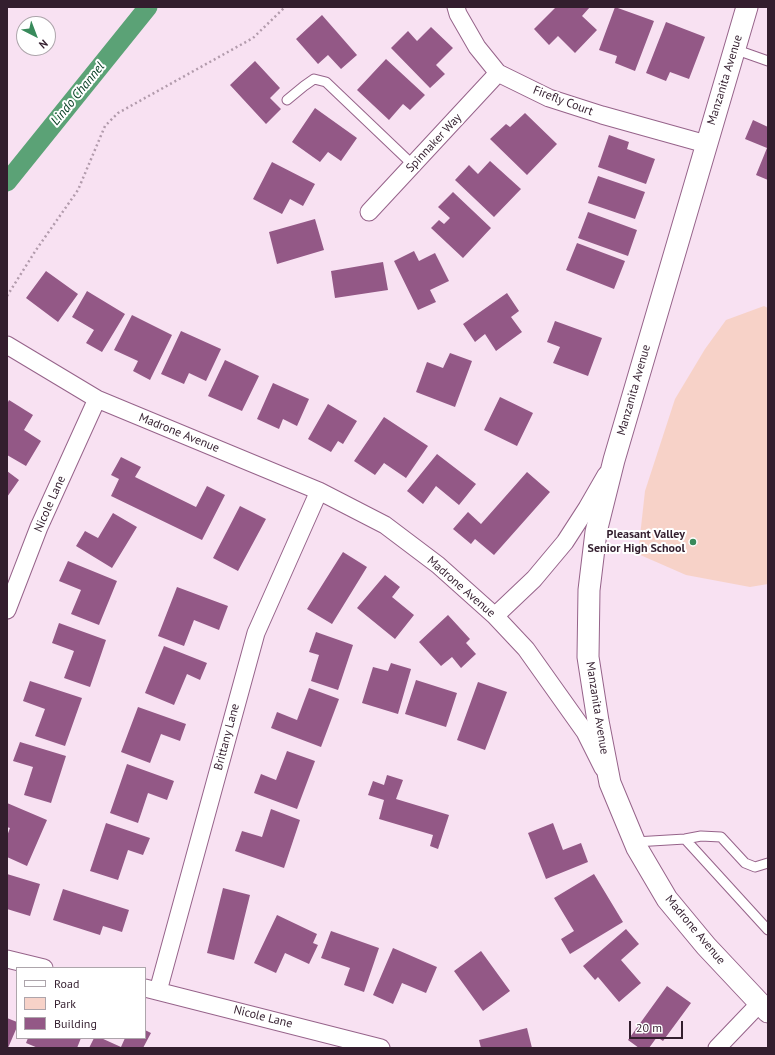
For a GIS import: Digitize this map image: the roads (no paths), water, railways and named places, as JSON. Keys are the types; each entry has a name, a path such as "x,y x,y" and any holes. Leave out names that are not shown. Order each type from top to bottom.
{"street":[{"name":"Firefly Court","path":"456,7 477,47 498,73 549,98 602,115 706,144"},
{"name":"Manzanita Avenue","path":"610,783 588,658 589,590 596,532 614,460 747,7"},
{"name":"Spinnaker Way","path":"370,212 498,73"},
{"name":"Madrone Avenue","path":"7,345 97,399 319,490 385,525 438,565 495,616 526,649 580,726 610,783 634,842 667,900 706,946 766,1010"},
{"name":"Nicole Lane","path":"7,610 38,527 97,399"},
{"path":"495,616 534,579 565,542 587,508 614,460"},
{"name":"Brittany Lane","path":"152,990 256,633 319,490"},
{"path":"7,959 40,967"},
{"name":"Nicole Lane","path":"152,990 381,1048"},
{"path":"717,1048 766,1010"}],"lane":[{"path":"734,48 768,61"},
{"path":"287,100 314,79 326,82 413,165"},
{"path":"634,842 685,839 701,836 721,837 745,863 755,867 768,862"},
{"path":"685,839 768,930"}],"waterway":[{"name":"Lindo Channel","path":"7,182 148,7"}],"place":[{"name":"Pleasant Valley Senior High School","path":"693,542"}]}
